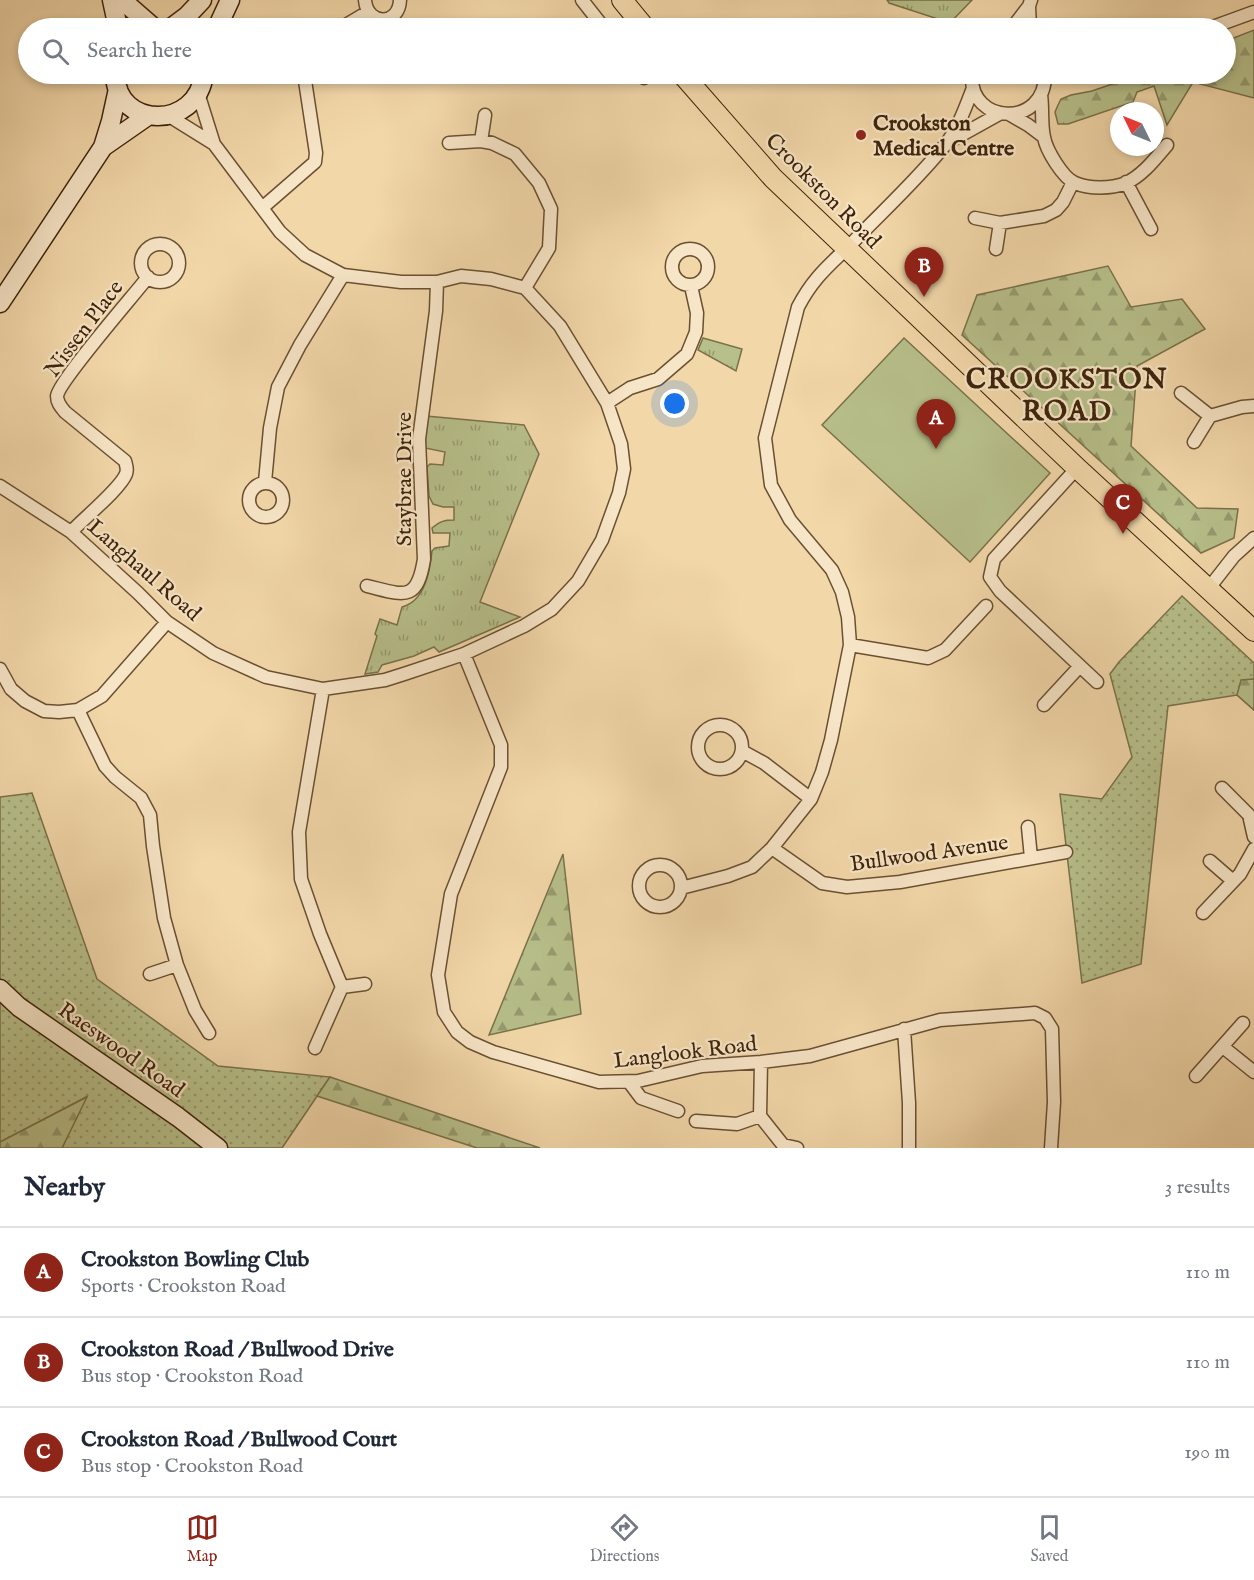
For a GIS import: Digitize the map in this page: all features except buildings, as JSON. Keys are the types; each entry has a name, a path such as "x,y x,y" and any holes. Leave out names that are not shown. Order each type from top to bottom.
{"main road":[{"path":"622,0 637,18"},
{"name":"Crookston Road","path":"691,84 773,178 1077,468 1254,630"}],"street":[{"path":"112,0 116,18"},
{"path":"122,0 142,18"},
{"path":"184,18 202,0"},
{"path":"222,18 230,0"},
{"path":"390,18 398,11 400,0"},
{"path":"582,0 596,18"},
{"path":"1019,18 1030,3"},
{"path":"352,18 366,6 376,18"},
{"path":"1236,19 1254,12"},
{"path":"0,303 103,147 111,121 117,84"},
{"path":"119,84 130,106 149,116 169,116 186,108 198,93 201,84"},
{"path":"262,208 315,162 316,153 306,84"},
{"path":"681,888 728,876 752,867 772,848 811,799 822,772 831,740 850,645 848,617 842,592 832,570 790,520 771,485 765,438 798,307 806,290 828,263 846,248 946,143 964,110 973,84"},
{"path":"1044,84 1041,95 1044,137 1054,161 1073,182 1091,187 1111,187 1126,183 1146,170 1167,145"},
{"path":"973,88 984,105 1028,125 1044,137"},
{"path":"198,93 214,144 280,232 305,255 342,275 401,282 437,282 461,276 490,279 525,288 549,248 551,208 539,183 515,154 492,143 481,141 449,143"},
{"path":"946,143 1005,113 1027,110 1041,95"},
{"path":"481,141 485,115"},
{"path":"103,147 149,116"},
{"path":"169,116 214,144"},
{"path":"975,218 1000,223 1044,216 1056,210 1063,202 1073,182"},
{"path":"1126,183 1150,229"},
{"path":"996,249 1000,223"},
{"path":"265,482 270,428 278,387 342,275"},
{"name":"Nissen Place","path":"71,532 116,489 128,469 124,460 65,412 57,398 81,360 148,277"},
{"name":"Staybrae Drive","path":"368,586 401,595 412,591 421,577 424,559 419,439 436,311 437,282"},
{"path":"607,403 630,388 658,379 687,354 696,332 697,313 691,286"},
{"name":"Langhaul Road","path":"0,486 71,532 167,622 213,653 266,677 323,689 385,680 464,654 524,626 552,609 578,581 602,540 619,494 624,469 621,444 607,403 560,326 525,288"},
{"path":"1181,393 1210,416"},
{"path":"1194,442 1210,416 1254,406"},
{"path":"1077,468 994,559 990,577 1000,591 1097,682"},
{"path":"1209,588 1234,556 1254,538"},
{"path":"850,645 928,658 945,650 986,606"},
{"path":"0,669 11,689 25,701 44,711 78,710 102,696 167,622"},
{"name":"Langlook Road","path":"464,654 501,746 501,767 451,894 438,975 444,1012 457,1032 470,1042 493,1052 599,1082 629,1082 702,1066 810,1056 940,1020 1035,1013 1045,1018 1052,1029 1054,1102 1051,1148"},
{"path":"1044,705 1080,666"},
{"path":"315,1048 342,987 301,879 299,832 323,689"},
{"path":"78,710 105,765 115,777 141,798 150,815 164,918 177,965 195,1010 209,1033"},
{"path":"742,751 764,763 811,799"},
{"path":"1222,788 1249,815 1254,837"},
{"path":"1028,826 1031,858"},
{"name":"Bullwood Avenue","path":"772,848 822,883 847,887 900,882 1066,852"},
{"path":"1203,913 1240,874 1254,849"},
{"path":"1210,861 1233,881"},
{"path":"150,974 177,965"},
{"path":"342,987 365,984"},
{"name":"Raeswood Road","path":"0,989 19,1007 178,1117 218,1148"},
{"path":"1196,1076 1243,1023"},
{"path":"904,1029 909,1103 909,1148"},
{"path":"1223,1047 1254,1072"},
{"path":"760,1062 760,1116 783,1145 797,1148"},
{"path":"629,1082 641,1098 678,1111"},
{"path":"696,1121 737,1124 760,1116"}],"green space":[{"path":"887,0 972,0 955,18 935,18 889,3"},
{"path":"1254,30 1254,98 1201,84 1236,84 1236,37"},
{"path":"1112,84 1192,84 1167,125 1164,116 1164,102 1159,102 1154,86 1137,92 1133,102 1110,102 1110,110 1068,124 1058,124 1055,112 1061,99"},
{"path":"1108,266 1131,307 1182,299 1205,329 1137,366 1131,446 1197,508 1238,509 1234,538 1201,553 962,335 977,295"},
{"path":"703,338 742,349 736,371 698,350"},
{"path":"904,338 1050,473 970,562 822,425"},
{"path":"426,416 524,425 539,454 480,602 520,617 439,652 434,647 414,656 382,665 378,672 365,674 380,619 397,625 402,607 416,599 425,584 432,551 435,548 449,546 450,533 433,533 432,528 443,521 454,520 454,507 433,504 429,496 427,467 430,464 443,465 445,452 425,448"},
{"path":"1182,596 1254,663 1254,710 1237,695 1168,706 1141,964 1082,983 1060,794 1102,799 1132,757 1110,674"},
{"path":"1254,679 1254,710 1237,695 1241,680"},
{"path":"32,793 97,979 218,1066 330,1077 282,1148 62,1148 86,1097 0,1142 0,797"},
{"path":"563,854 581,1014 489,1035"},
{"path":"330,1077 540,1148 477,1148 317,1096"},
{"path":"87,1097 62,1148 0,1148 0,1142"}],"place":[{"name":"Crookston Medical Centre","path":"861,135"},
{"name":"Crookston Road / Bullwood Drive","path":"924,297"},
{"name":"Crookston Bowling Club","path":"936,449"},
{"name":"Crookston Road / Bullwood Court","path":"1123,534"}],"district":[{"name":"CROOKSTON ROAD","path":"1067,394"}]}
